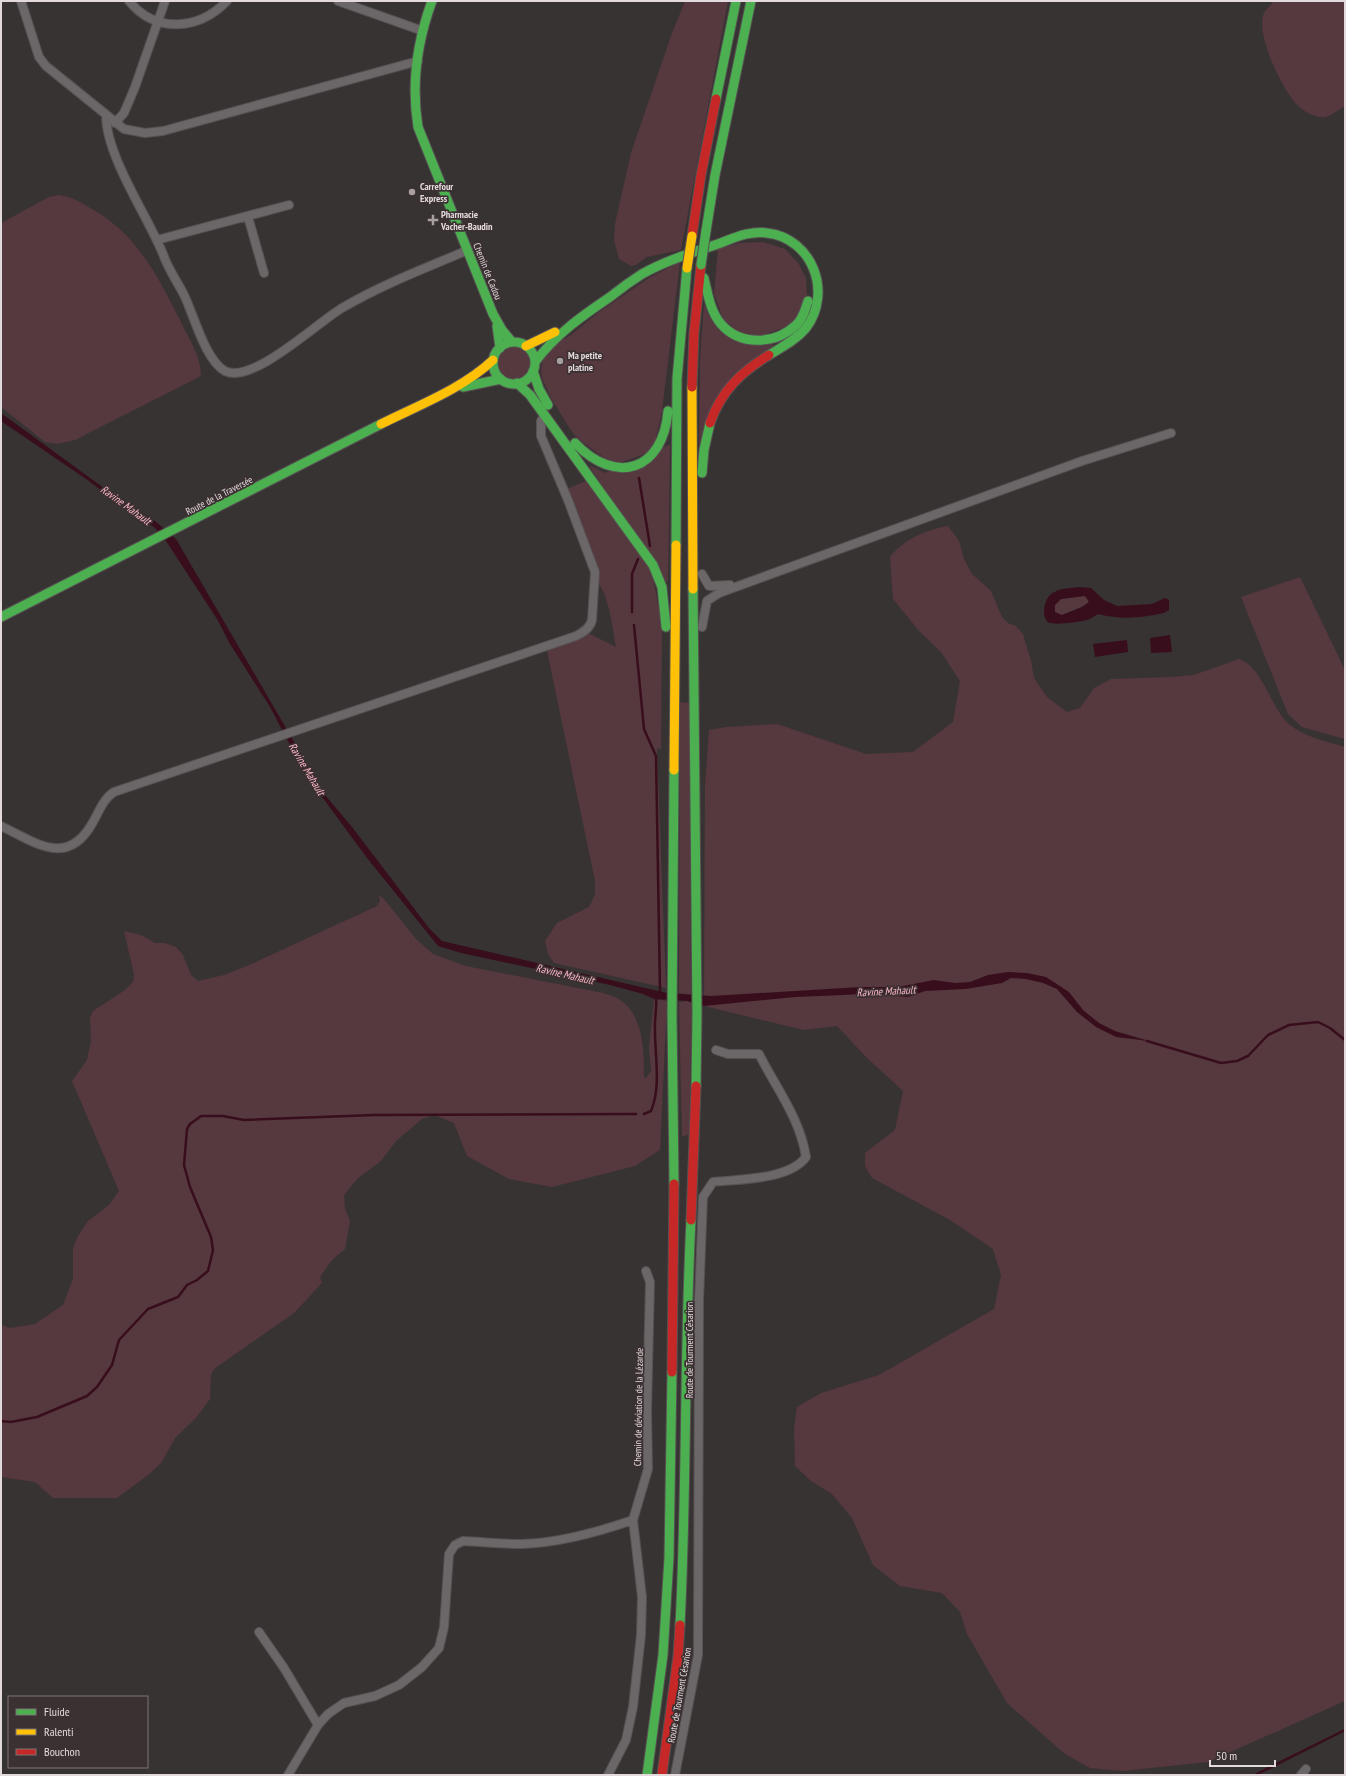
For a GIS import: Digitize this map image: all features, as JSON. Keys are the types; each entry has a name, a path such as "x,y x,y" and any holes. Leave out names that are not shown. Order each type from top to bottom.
{"main road":[{"name":"Chemin de Cadou","path":"432,1 423,31 418,61 414,100 418,127 494,314 502,330 512,342"},
{"path":"647,1775 663,1655 669,1558 675,1219 672,1015 677,379 679,339 687,268 701,175 736,1"},
{"path":"662,1775 678,1656 682,1582 688,1272 695,1139 697,1014 694,816 692,394 694,333 701,265 715,175 751,1"},
{"path":"679,339 670,388 666,430 663,438 656,452 650,457 638,464 626,468 609,467 586,455 560,423 544,398 535,380 534,366 532,353 526,346 512,342 500,348 493,360 494,369 501,379 508,383 518,383 528,378 534,366 546,346 569,325 642,274 672,260 742,235 765,232 778,234 791,240 802,249 810,259 814,268 819,291 818,305 809,326 796,339 756,362 742,372 720,399 714,410 702,454 702,486"},
{"path":"701,265 715,315 725,328 734,335 756,341 771,340 783,336 798,322 806,310 809,294 805,272 798,259 782,245 770,241 757,239 723,243"},
{"name":"Chemin de Cadou","path":"494,314 500,348"},
{"path":"526,346 569,325"},
{"name":"Route de la Traversée","path":"1,617 448,391 480,372 493,360"},
{"name":"Route de la Traversée","path":"448,391 501,379"},
{"path":"518,383 530,395 657,571 662,587 674,695"},
{"path":"694,816 702,627 702,526"}],"street":[{"path":"21,1 42,62 115,123 133,132 145,133 163,130 418,61"},
{"path":"130,1 144,16 173,26 190,24 213,13 227,1"},
{"path":"115,123 124,113 135,87 165,1"},
{"path":"338,1 423,31"},
{"path":"106,115 106,128 116,157 157,240 166,264 184,294 211,355 224,370 236,373 250,369 270,360 301,339 324,320 357,300 468,250"},
{"path":"157,240 289,205"},
{"path":"248,217 264,273"},
{"path":"1,826 48,847 63,848 76,844 88,831 105,800 114,792 576,636 591,625 595,572 568,500 541,436 540,421 544,415"},
{"path":"702,627 705,604 709,598 746,582 1082,461 1171,433"},
{"path":"702,574 707,583 713,587 746,582"},
{"name":"Route de Tourment Césarion","path":"675,1775 698,1656 699,1300 703,1197 713,1182 782,1172 800,1165 806,1157 804,1141 791,1110 759,1054 728,1054 716,1050"},
{"name":"Chemin de déviation de la Lézarde","path":"608,1775 626,1740 632,1707 641,1635 642,1598 633,1520 648,1469 647,1410 650,1282 646,1271"},
{"path":"288,1775 318,1725 328,1714 344,1704 374,1696 399,1685 422,1667 439,1648 444,1627 449,1554 455,1545 463,1541 523,1544 553,1540 592,1533 633,1520"},
{"path":"259,1632 284,1668 318,1725"}],"shaded area":[{"path":"685,1 728,1 681,250 647,257 636,265 631,266 619,259 614,240 615,224 631,153 671,36"},
{"path":"1274,1 1345,1 1345,106 1326,117 1314,116 1299,107 1290,96 1277,74 1266,47 1262,22 1264,13"},
{"path":"59,195 80,202 108,219 122,231 145,258 164,289 191,342 197,355 201,376 75,440 57,444 45,442 1,407 1,223 49,197"},
{"path":"763,242 785,249 798,263 806,278 807,300 793,325 752,338 724,321 714,294 718,249 739,243"},
{"path":"680,262 662,411 653,451 614,465 577,438 570,429 551,398 542,378 541,369 544,356 553,345 571,335 599,312 649,278"},
{"path":"704,304 709,316 774,345 740,371 699,449 700,360"},
{"path":"511,347 517,347 526,351 530,363 526,375 517,379 511,379 502,375 498,366 498,360 502,351"},
{"path":"670,445 668,581 665,582 590,467 591,466 605,473"},
{"path":"588,480 651,567 662,626 661,749 657,748 666,988 554,963 548,954 545,941 557,923 589,907 595,895 595,881 546,646 581,634 590,634 616,647 608,604 598,583 567,489"},
{"path":"948,526 959,541 964,559 972,574 991,591 1002,617 1008,623 1016,626 1023,634 1031,661 1034,678 1047,697 1067,712 1080,708 1094,688 1111,679 1194,675 1239,659 1247,663 1254,670 1282,717 1289,724 1308,735 1345,747 1345,1701 1208,1762 1122,1771 1090,1768 1065,1754 1007,1703 967,1634 960,1612 942,1593 900,1586 873,1565 852,1518 832,1494 811,1481 795,1466 794,1429 797,1407 821,1393 879,1375 994,1309 1001,1275 993,1249 950,1220 872,1178 865,1166 865,1153 895,1130 903,1091 866,1057 837,1026 804,1030 704,1006 705,786 709,730 726,727 777,724 866,754 913,752 953,722 960,681 941,652 919,631 893,599 890,557 902,545 916,536"},
{"path":"1300,577 1345,670 1345,739 1302,727 1288,714 1241,597"},
{"path":"1083,596 1088,597 1088,604 1062,615 1055,612 1055,605 1061,599"},
{"path":"680,702 689,703 691,995 679,993"},
{"path":"379,895 384,899 416,939 433,954 466,966 603,993 618,999 628,1007 634,1015 638,1025 643,1045 644,1077 646,1078 651,1071 649,1048 654,999 667,1001 660,1150 635,1166 552,1187 509,1179 467,1156 454,1123 434,1115 422,1119 396,1141 381,1161 358,1178 344,1195 345,1208 350,1221 345,1249 332,1260 320,1277 322,1283 294,1313 214,1369 211,1375 210,1399 196,1418 175,1438 162,1462 148,1475 117,1498 53,1498 35,1482 1,1477 1,1325 10,1328 35,1324 63,1305 73,1279 73,1248 78,1236 88,1221 109,1205 119,1191 72,1081 87,1060 91,1041 90,1018 93,1011 125,990 133,982 134,974 124,931 141,935 155,943 165,943 176,947 183,955 191,975 198,981 224,975 247,966 377,906 380,901"},
{"path":"687,1001 692,1003 689,1134 682,1137 679,1002"}],"water":[{"path":"1,413 119,499 155,521 176,539 325,795 352,827 429,928 442,941 667,993 711,996 860,987 898,987 934,980 955,983 970,982 988,975 1008,972 1027,973 1046,977 1069,992 1083,1010 1099,1023 1115,1031 1149,1041 1116,1037 1096,1027 1077,1012 1057,989 1043,983 1026,979 1011,978 1002,983 966,989 925,991 908,997 883,995 872,997 859,994 795,997 704,1006 687,1001 654,999 643,994 610,985 461,953 438,946 367,858 306,775 270,707 230,644 217,619 164,538 154,527 133,514 86,479 1,421"},
{"path":"1091,588 1104,600 1117,606 1152,604 1165,598 1169,600 1169,610 1164,613 1138,617 1123,618 1098,614 1088,620 1080,622 1057,624 1048,622 1044,614 1045,606 1050,595 1060,590","holes":["1085,596 1089,602 1082,607 1062,615 1055,612 1055,605 1061,599"]},
{"path":"1170,635 1172,652 1151,653 1150,638"},
{"path":"1127,640 1128,652 1095,657 1093,644"}],"waterway":[{"path":"639,478 650,546"},
{"path":"632,612 632,574 638,559"},
{"path":"634,625 644,729 656,756 660,991"},
{"path":"644,1114 651,1111 656,1091 656,996"},
{"name":"Ravine Mahault","path":"1147,1041 1221,1063 1237,1061 1248,1056 1268,1035 1289,1025 1318,1022 1330,1028 1345,1040"},
{"path":"1,1421 11,1422 37,1417 87,1396 97,1387 112,1365 119,1340 148,1309 178,1297 187,1285 197,1280 208,1271 213,1250 211,1237 190,1187 184,1165 187,1129 190,1124 201,1116 223,1116 244,1120 374,1115 636,1114"},
{"path":"1255,1775 1345,1730"}],"traffic: fast":[{"path":"432,1 422,32 415,79 418,127 493,314 502,330 512,342"},
{"path":"716,99 736,1"},
{"path":"706,231 715,175 751,1"},
{"path":"701,265 706,231"},
{"path":"535,362 543,352 570,326 642,274 687,254 747,234 760,232 783,237 796,245 806,256 814,269 817,283 818,299 814,314 806,328 793,340 769,355"},
{"path":"676,545 677,379 687,268"},
{"path":"704,278 710,302 717,319 729,331 748,339 768,339 788,332 796,325 804,314 808,301"},
{"path":"497,326 500,348"},
{"path":"514,342 529,348 535,363 529,378 514,384 499,378 493,363 499,348 514,342"},
{"path":"533,371 539,389 548,405"},
{"path":"463,387 501,379"},
{"path":"517,383 530,395 653,565 662,587 666,627"},
{"path":"575,443 591,456 606,465 621,468 635,466 647,459 657,447 664,431 668,411"},
{"path":"702,473 704,450 710,423"},
{"path":"1,617 381,424"},
{"path":"693,589 697,1014 696,1086"},
{"path":"674,770 672,1015 674,1184"},
{"path":"680,1625 684,1524 687,1321 691,1220"},
{"path":"647,1775 663,1655 669,1558 672,1372"}],"traffic: slow":[{"path":"687,268 692,236"},
{"path":"526,346 555,332"},
{"path":"381,424 454,388 468,380 493,360"},
{"path":"692,387 693,589"},
{"path":"674,770 676,545"}],"traffic: jam":[{"path":"692,236 701,175 716,99"},
{"path":"692,387 694,333 701,265"},
{"path":"710,423 720,401 733,383 750,368 769,355"},
{"path":"691,1220 696,1086"},
{"path":"672,1372 674,1184"},
{"path":"662,1775 678,1656 680,1625"}],"place":[{"name":"Carrefour Express","path":"412,192"},
{"name":"Pharmacie Vacher-Baudin","path":"433,220"},
{"name":"Ma petite platine","path":"560,361"}]}
